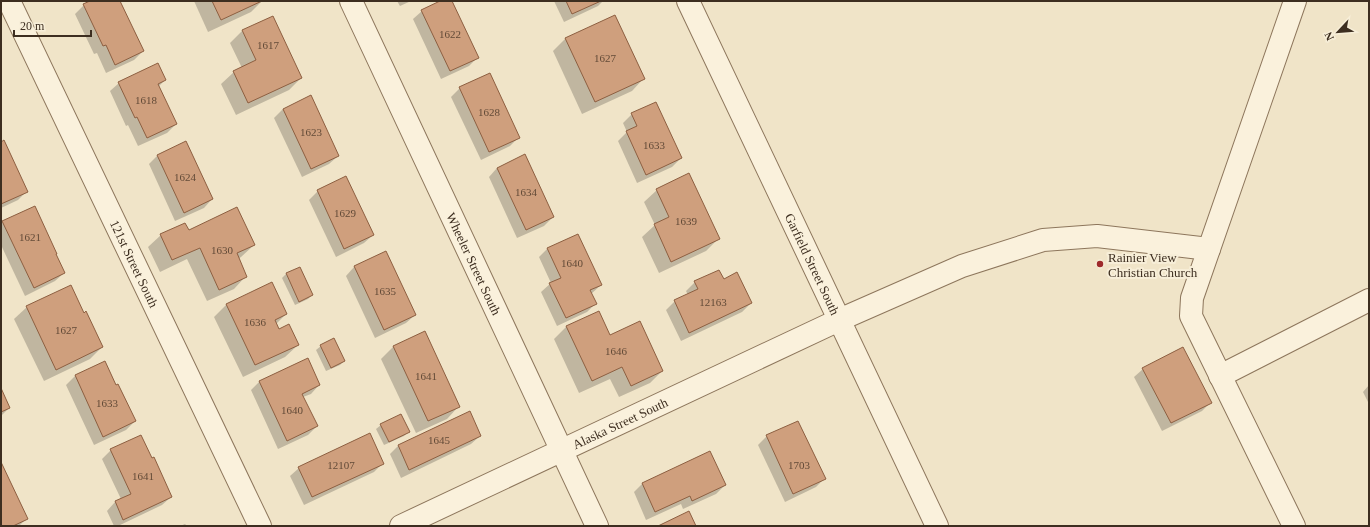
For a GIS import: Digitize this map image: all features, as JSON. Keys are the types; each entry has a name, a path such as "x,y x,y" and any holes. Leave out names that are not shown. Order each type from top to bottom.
{"street":[{"name":"121st Street South","path":"10,1 260,526"},
{"name":"Wheeler Street South","path":"351,1 597,526"},
{"name":"Garfield Street South","path":"688,1 937,526"},
{"path":"1294,526 1191,316 1192,298 1295,1"},
{"name":"Alaska Street South","path":"401,526 840,320 962,266 1043,240 1097,236 1209,249"},
{"path":"1220,376 1369,300"}],"building":[{"path":"90,1 120,1 144,51 115,65 106,45 103,46 83,4"},
{"path":"212,1 262,1 221,20"},
{"path":"440,1 452,1 479,58 450,71 421,10"},
{"path":"566,1 601,1 572,14"},
{"path":"615,15 645,79 595,102 565,38"},
{"path":"273,16 302,78 248,103 233,71 256,60 242,30"},
{"path":"158,63 166,80 158,84 177,124 147,138 137,117 135,118 118,82"},
{"path":"490,73 520,138 489,152 459,87"},
{"path":"311,95 339,156 311,169 283,109"},
{"path":"656,102 682,158 646,175 626,131 637,126 631,113"},
{"path":"4,140 28,192 1,204 1,142"},
{"path":"186,141 213,199 184,213 157,155"},
{"path":"525,154 554,217 526,230 497,168"},
{"path":"689,173 720,239 671,262 654,224 669,217 656,189"},
{"path":"346,176 374,235 344,249 317,190"},
{"path":"35,206 65,273 34,288 2,221"},
{"path":"237,207 255,245 237,253 247,277 219,290 200,248 172,260 160,234 185,223 189,230"},
{"path":"578,234 602,285 590,290 597,304 566,318 549,283 561,278 547,248"},
{"path":"386,251 416,315 384,330 354,266"},
{"path":"300,267 313,295 299,302 286,273"},
{"path":"719,270 724,279 737,272 752,303 689,333 674,300 698,289 694,281"},
{"path":"272,282 287,314 275,320 279,329 289,324 299,345 255,365 226,304"},
{"path":"71,285 84,313 86,311 103,347 56,370 26,306"},
{"path":"599,311 610,335 640,321 663,371 631,386 622,367 592,381 566,326"},
{"path":"425,331 460,407 428,421 393,346"},
{"path":"334,338 345,361 331,368 320,345"},
{"path":"1183,347 1212,403 1171,423 1142,368"},
{"path":"308,358 320,385 302,394 318,426 287,441 259,381"},
{"path":"105,361 116,385 118,384 136,421 103,437 75,375"},
{"path":"1,388 10,408 1,412"},
{"path":"470,411 481,436 409,470 398,445"},
{"path":"401,414 410,432 389,442 380,424"},
{"path":"798,421 826,479 793,494 766,435"},
{"path":"370,433 384,464 312,497 298,467"},
{"path":"141,435 152,458 154,457 172,497 123,520 115,501 131,494 110,449"},
{"path":"710,451 726,485 692,501 690,496 655,512 642,483"},
{"path":"1,462 28,519 13,526 1,526"},
{"path":"689,511 696,526 658,526"}],"place":[{"name":"Rainier View Christian Church","path":"1100,264"}]}
